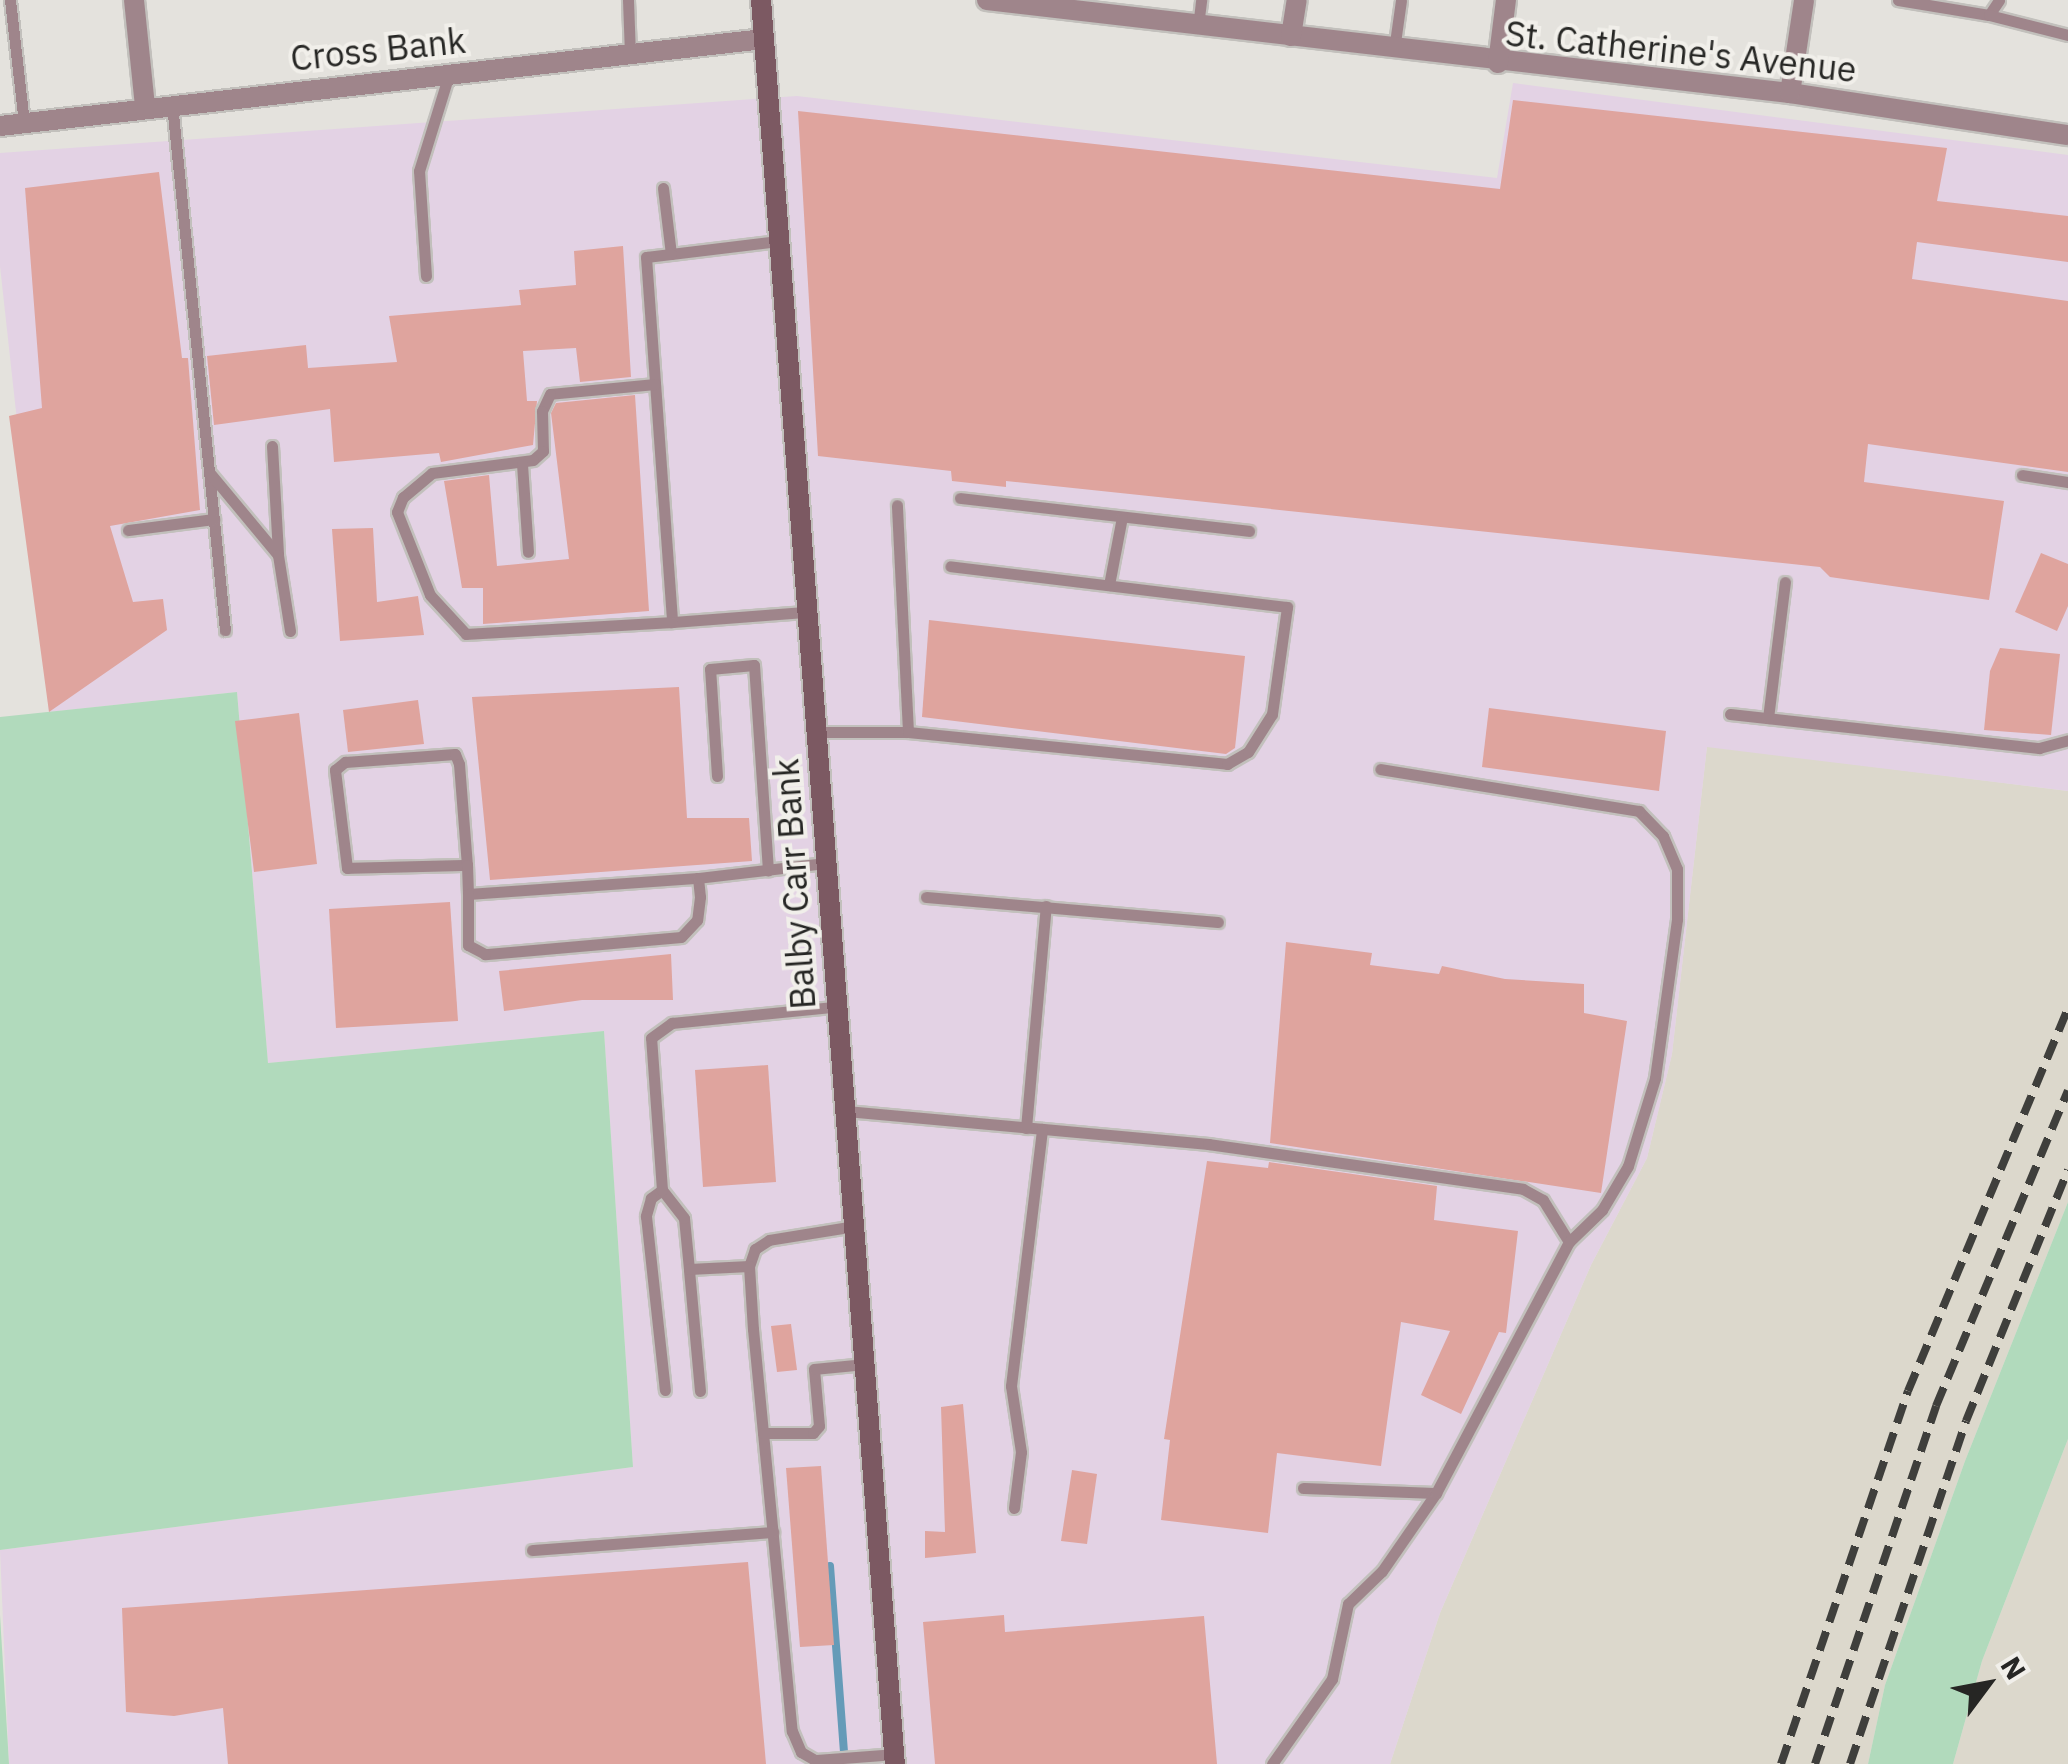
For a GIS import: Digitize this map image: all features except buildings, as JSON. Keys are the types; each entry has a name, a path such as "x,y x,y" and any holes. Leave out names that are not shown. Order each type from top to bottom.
{"street":[{"path":"134,0 146,107"},
{"name":"Balby Carr Bank","path":"762,0 834,1007 846,1112 895,1759"},
{"name":"St. Catherine's Avenue","path":"991,0 1095,7 1198,28 1790,93 2068,135"},
{"path":"1291,36 1298,0"},
{"path":"1498,63 1506,0"},
{"path":"1790,93 1804,0"},
{"name":"Cross Bank","path":"0,126 763,40"}],"lane":[{"path":"10,0 24,123"},
{"path":"628,0 630,54"},
{"path":"1198,28 1201,0"},
{"path":"1394,51 1401,0"},
{"path":"1898,0 1989,15 2068,35"},
{"path":"1989,15 1999,0"},
{"path":"426,276 419,171 449,74"},
{"path":"172,104 225,630"},
{"path":"663,188 671,254"},
{"path":"672,622 646,257 778,240"},
{"path":"655,384 550,394 542,411 542,451 522,464 432,473 403,497 397,512 417,572 444,616 466,634 482,636 806,612"},
{"path":"272,446 278,555 290,631"},
{"path":"522,464 528,552"},
{"path":"209,472 278,555"},
{"path":"2022,474 2068,482"},
{"path":"960,498 1248,531"},
{"path":"897,506 908,732"},
{"path":"1109,585 1122,517"},
{"path":"128,530 214,519"},
{"path":"816,732 908,732 1192,764 1226,764 1248,752 1272,714 1287,606 950,566"},
{"path":"1768,718 1785,582"},
{"path":"718,776 710,669 754,665 768,871"},
{"path":"1730,714 2040,748 2068,740"},
{"path":"467,864 347,868 336,770 345,762 455,754 467,864 468,945 485,954 680,937 697,920 698,878"},
{"path":"1272,1764 1332,1679 1348,1604 1382,1571 1436,1493 1569,1242 1602,1210 1628,1166 1655,1078 1678,919 1676,869 1664,836 1639,811 1380,769"},
{"path":"468,894 698,878 826,863"},
{"path":"926,898 1218,922"},
{"path":"1026,1128 1046,906"},
{"path":"700,1390 684,1218 662,1190 651,1038 656,1030 834,1007"},
{"path":"846,1112 1208,1144 1523,1189 1544,1200 1569,1242"},
{"path":"1014,1508 1021,1452 1012,1386 1042,1129"},
{"path":"662,1190 650,1198 646,1216 665,1390"},
{"path":"855,1226 769,1240 755,1250 749,1266 792,1731 801,1752 820,1761 862,1756 895,1759"},
{"path":"689,1269 749,1266"},
{"path":"763,1433 813,1433 819,1426 814,1368 865,1364"},
{"path":"1303,1488 1436,1493"},
{"path":"532,1550 772,1532"}],"shaded area":[{"path":"1513,83 2068,155 2068,791 1707,747 1672,1054 1647,1158 1591,1265 1440,1613 1390,1764 9,1764 0,1550 633,1467 604,1031 268,1063 237,692 49,712 0,266 0,153 797,96 1497,178"},
{"path":"1707,746 2068,791 2068,1202 1965,1461 1885,1685 1868,1764 1390,1764 1440,1613 1591,1265 1647,1158 1672,1054"},
{"path":"2068,1439 2068,1764 1953,1764 1982,1661"}],"green space":[{"path":"237,692 268,1063 604,1031 633,1467 0,1550 0,717"},
{"path":"2068,1202 2068,1439 1982,1661 1953,1764 1868,1764 1885,1685 1965,1461"},
{"path":"0,1615 9,1764 0,1764"}],"waterway":[{"path":"830,1566 845,1764"}],"railway":[{"path":"1781,1764 1908,1391 2068,1009"},
{"path":"1815,1764 1936,1406 2068,1090"},
{"path":"1850,1764 1966,1421 2068,1170"}]}
